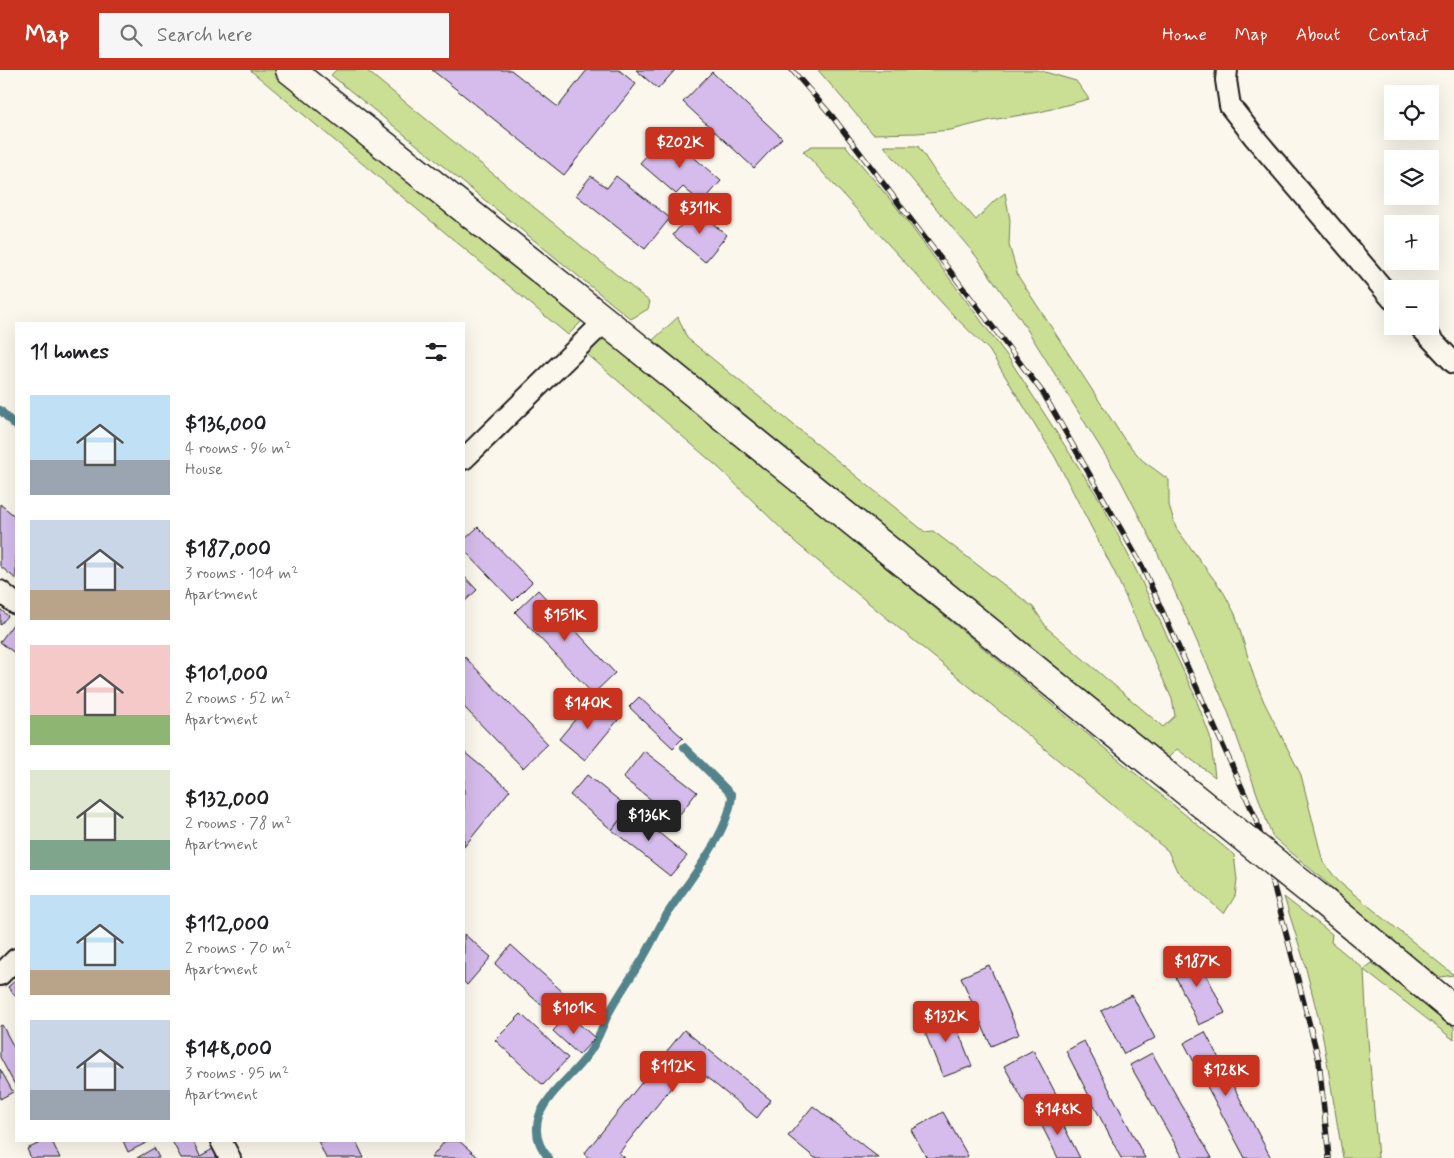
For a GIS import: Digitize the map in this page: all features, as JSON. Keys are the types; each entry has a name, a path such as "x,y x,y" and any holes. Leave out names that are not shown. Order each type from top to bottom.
{"main road":[{"path":"290,70 605,321 1318,897 1454,1010"}],"street":[{"path":"1227,70 1226,80 1230,106 1384,290"},
{"path":"465,458 605,321"},
{"path":"1427,335 1454,363"},
{"path":"0,591 15,603"},
{"path":"0,975 15,960"},
{"path":"222,1142 230,1158"}],"green space":[{"path":"250,70 278,70 584,319 568,335"},
{"path":"336,70 366,70 650,302 648,309 631,319 331,75"},
{"path":"818,70 1038,70 1076,81 1089,99 1040,112 991,120 951,130 873,134"},
{"path":"812,146 846,146 898,209 1008,357 1101,502 1140,578 1194,694 1210,736 1215,777 1177,749 1168,758 653,340 678,317 687,338 925,532 933,531 1033,607 1047,628 1163,727 1175,716 1172,699 1114,571 1055,457 989,350 954,316 803,151"},
{"path":"884,146 918,146 937,175 976,220 994,201 1005,193 1010,220 1009,245 1018,276 1124,439 1142,460 1169,480 1169,505 1176,528 1224,593 1235,614 1254,677 1264,702 1301,775 1323,862 1339,882 1454,975 1434,978 1337,899 1334,889 1272,836 1227,709 1155,547 1120,479 1020,318 976,256"},
{"path":"604,335 1234,855 1237,880 1235,896 1224,914 1177,871 1168,851 795,542 719,468 587,354"},
{"path":"1284,897 1332,934 1331,942 1364,969 1372,963 1454,1027 1454,1040 1364,970 1378,1158 1343,1158 1322,1032 1304,961"}],"building":[{"path":"432,70 511,70 558,107 587,70 619,70 636,84 564,175"},
{"path":"636,70 675,70 658,89"},
{"path":"712,72 782,138 754,168 683,102"},
{"path":"666,133 721,181 702,203 683,187 676,194 640,163"},
{"path":"591,176 607,188 616,176 670,218 645,249 576,195"},
{"path":"694,209 727,235 705,262 673,235"},
{"path":"0,504 15,516 15,578 0,566"},
{"path":"478,527 532,582 513,601 465,551 465,539"},
{"path":"465,577 477,590 465,601"},
{"path":"538,590 615,673 593,694 515,612"},
{"path":"0,609 8,616 0,625"},
{"path":"15,621 15,653 0,642"},
{"path":"465,657 548,744 523,768 465,708"},
{"path":"639,697 683,738 673,748 629,707"},
{"path":"592,699 618,720 585,760 559,739"},
{"path":"644,751 697,792 676,819 623,778"},
{"path":"465,753 510,790 465,846"},
{"path":"587,775 629,808 612,830 570,795"},
{"path":"629,808 687,856 670,876 612,830"},
{"path":"465,935 491,957 467,985 465,983"},
{"path":"511,945 565,994 549,1012 495,964"},
{"path":"1195,951 1225,1013 1199,1025 1169,963"},
{"path":"989,965 1019,1034 991,1046 961,977"},
{"path":"15,981 15,996 8,987"},
{"path":"1132,995 1155,1038 1124,1054 1101,1011"},
{"path":"949,1008 972,1066 943,1077 920,1020"},
{"path":"521,1014 568,1058 543,1085 495,1040"},
{"path":"568,1014 595,1038 579,1055 553,1031"},
{"path":"2,1025 15,1049 15,1085 0,1057 0,1026"},
{"path":"684,1030 771,1100 757,1118 690,1064 619,1153 625,1158 589,1158 584,1154"},
{"path":"1205,1032 1271,1158 1245,1158 1184,1043"},
{"path":"1084,1041 1145,1158 1121,1158 1066,1051"},
{"path":"1033,1050 1057,1096 1029,1111 1004,1066"},
{"path":"1152,1053 1212,1158 1183,1158 1130,1065"},
{"path":"0,1069 13,1092 0,1099"},
{"path":"813,1106 879,1158 815,1158 788,1136"},
{"path":"1055,1109 1080,1158 1058,1158 1038,1118"},
{"path":"943,1112 968,1156 965,1158 927,1158 911,1130"},
{"path":"42,1142 52,1142 60,1158 31,1158 27,1149"},
{"path":"123,1142 148,1142 128,1152"},
{"path":"173,1142 193,1142 200,1156 215,1148 220,1158 181,1158"},
{"path":"318,1142 356,1142 364,1158 326,1158"},
{"path":"444,1142 460,1142 479,1158 431,1158"},
{"path":"154,1148 159,1158 137,1158"}],"waterway":[{"path":"0,410 15,425"},
{"path":"549,1158 542,1149 537,1133 539,1116 543,1107 592,1048 606,1018 647,952 665,917 716,840 729,810 732,795 684,747"}],"railway":[{"path":"792,70 832,116 1043,393 1141,564 1257,821 1319,1061 1329,1158"}]}
